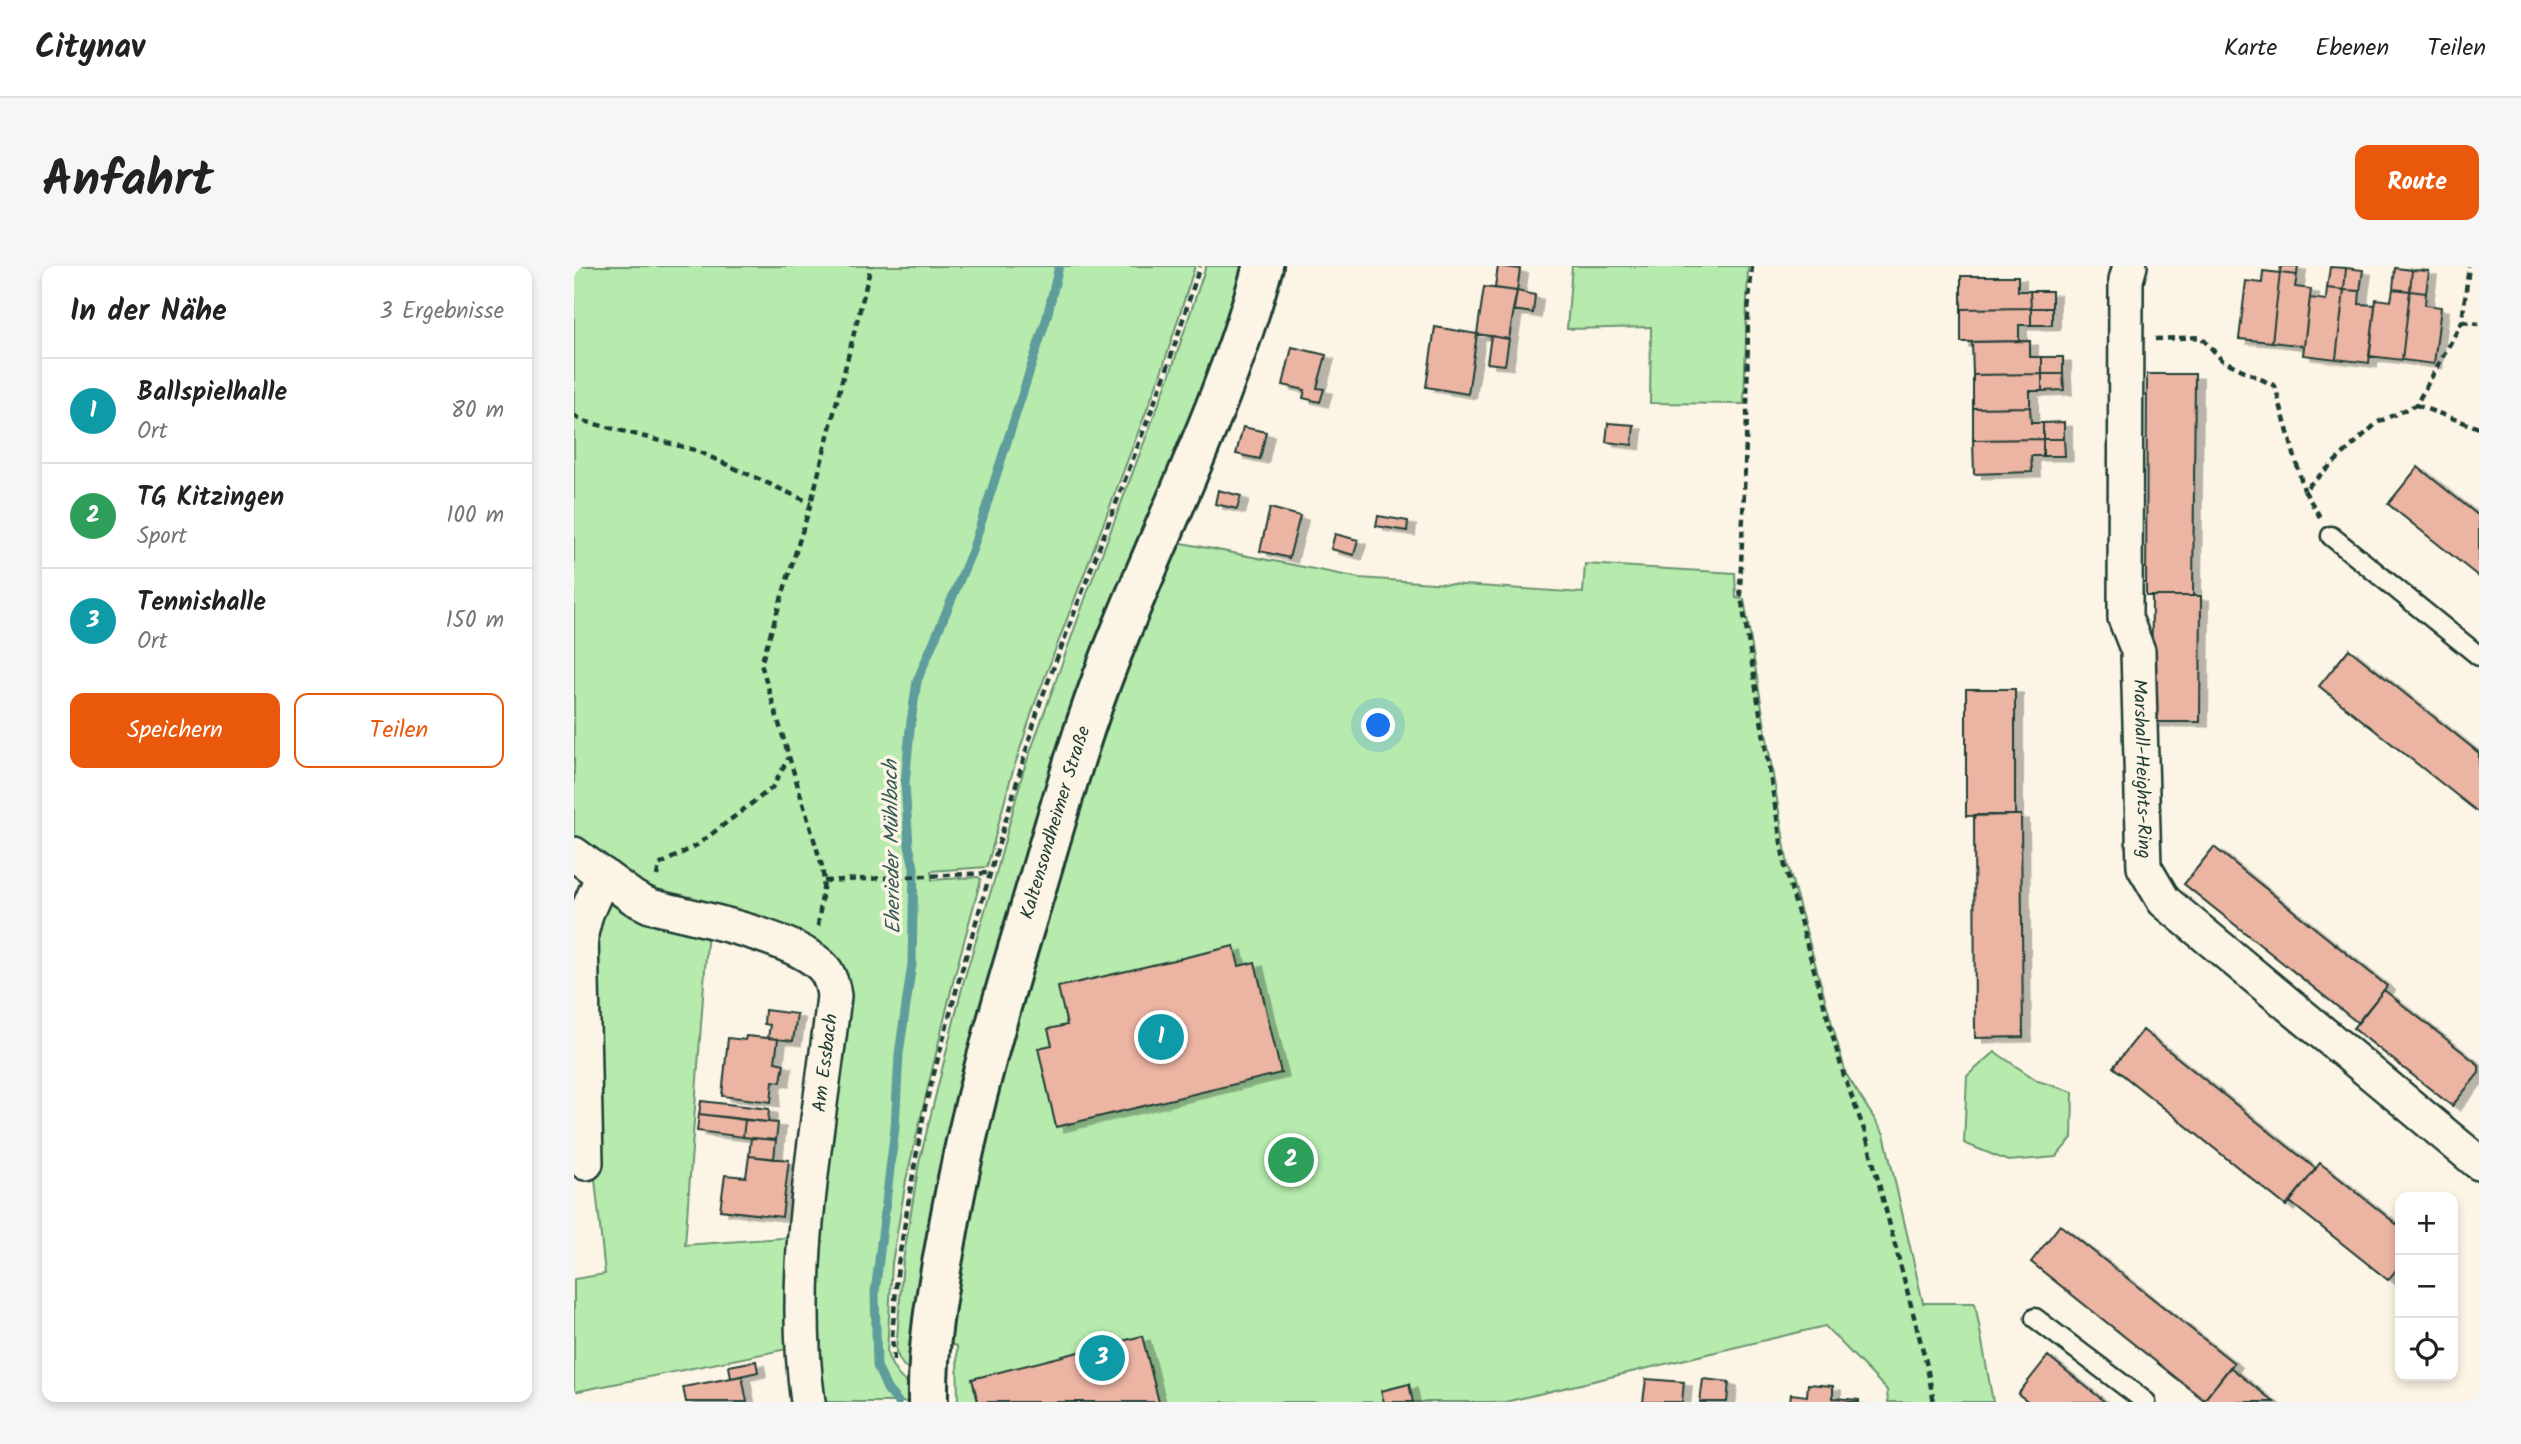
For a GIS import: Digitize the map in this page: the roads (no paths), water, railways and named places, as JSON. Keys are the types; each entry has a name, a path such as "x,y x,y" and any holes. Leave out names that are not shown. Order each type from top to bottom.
{"main road":[{"name":"Kaltensondheimer Straße","path":"928,1402 935,1303 954,1195 982,1076 1018,949 1085,728 1110,657 1241,342 1263,266"}],"street":[{"name":"Marshall-Heights-Ring","path":"2130,266 2126,280 2125,618 2138,652 2144,867 2164,901 2479,1163"},
{"path":"574,854 603,875 586,914 581,934 586,1163"},
{"name":"Am Essbach","path":"603,875 634,898 650,906 762,936 797,949 813,958 829,976 834,996 811,1177 803,1266 801,1338 808,1402"}],"lane":[{"path":"2331,536 2479,656"},
{"path":"2035,1318 2146,1402"}],"waterway":[{"name":"Eherieder Mühlbach","path":"898,1402 887,1389 877,1366 875,1293 895,1128 899,1054 912,964 914,867 909,846 905,784 910,729 917,681 972,551 1047,317 1059,266"}],"place":[{"name":"Ballspielhalle","path":"1161,1037"},
{"name":"TG Kitzingen","path":"1291,1160"},
{"name":"Tennishalle","path":"1102,1358"}]}
